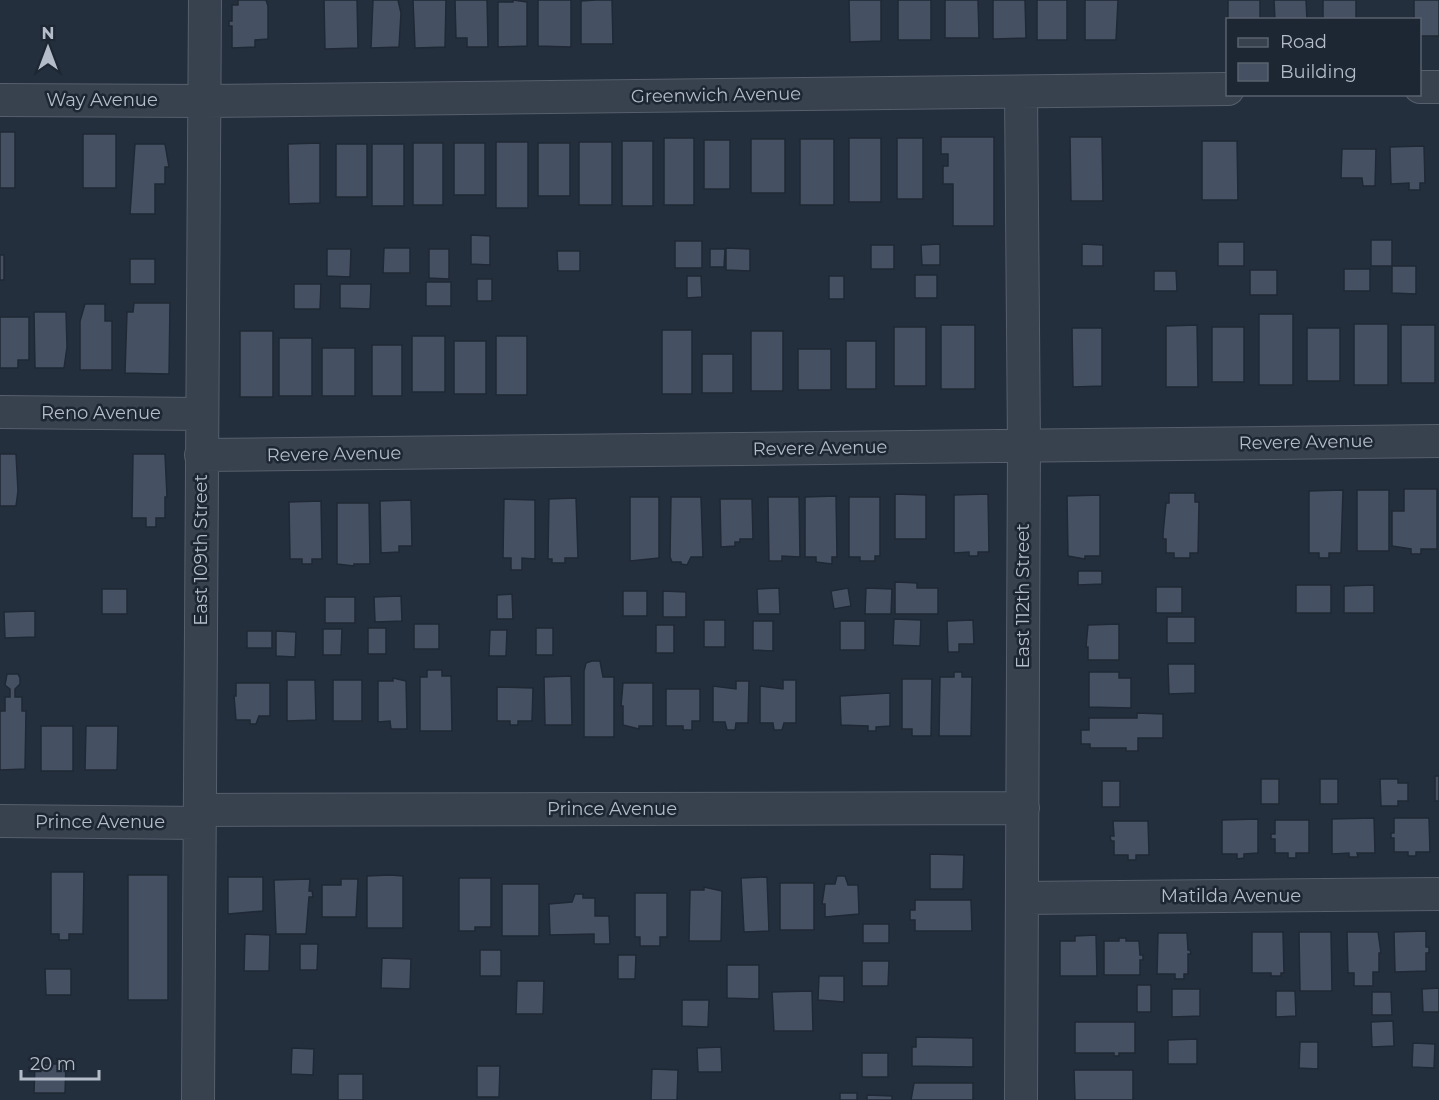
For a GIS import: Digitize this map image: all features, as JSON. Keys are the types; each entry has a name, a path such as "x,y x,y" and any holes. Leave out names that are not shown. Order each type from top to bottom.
{"street":[{"name":"East 109th Street","path":"198,1100 205,0"},
{"path":"1421,87 1439,87"},
{"name":"Greenwich Avenue","path":"204,101 1226,89"},
{"name":"East 112th Street","path":"1021,92 1024,445 1021,1100"},
{"name":"Way Avenue","path":"0,100 204,101"},
{"name":"Reno Avenue","path":"0,412 201,414"},
{"name":"Revere Avenue","path":"201,455 1439,441"},
{"name":"Prince Avenue","path":"0,821 201,816 1023,808"},
{"name":"Matilda Avenue","path":"1022,898 1439,894"}],"building":[{"path":"238,0 266,0 268,39 255,40 255,47 232,48 232,26 229,26 229,21 232,21 232,5 238,5"},
{"path":"324,0 357,0 358,48 325,49"},
{"path":"373,0 398,0 401,13 399,47 371,48"},
{"path":"413,0 446,0 445,47 415,48"},
{"path":"455,0 487,0 488,47 467,47 467,38 456,38"},
{"path":"513,0 527,2 527,46 498,47 498,2 513,2"},
{"path":"538,0 571,0 571,47 538,46"},
{"path":"612,0 613,44 581,44 581,1"},
{"path":"849,0 881,0 881,41 850,42"},
{"path":"898,0 931,0 931,40 898,40"},
{"path":"945,0 978,0 979,38 945,38"},
{"path":"993,0 1025,0 1026,38 993,39"},
{"path":"1037,0 1067,0 1067,40 1037,40"},
{"path":"1085,0 1118,0 1116,40 1085,40"},
{"path":"1228,0 1260,0 1260,18 1228,18"},
{"path":"1274,0 1306,0 1307,18 1275,18"},
{"path":"1323,0 1356,0 1356,18 1323,18"},
{"path":"1414,0 1439,0 1439,36 1421,36 1421,18 1414,18"},
{"path":"0,132 15,132 15,188 0,188"},
{"path":"83,134 116,134 116,188 83,188"},
{"path":"941,137 994,137 994,226 953,226 953,184 943,184 943,166 948,166 948,154 941,154"},
{"path":"1070,137 1102,137 1103,201 1071,201"},
{"path":"664,138 694,138 694,205 664,205"},
{"path":"849,138 881,138 881,202 849,202"},
{"path":"897,138 923,138 923,199 897,199"},
{"path":"751,139 785,139 785,193 751,193"},
{"path":"800,139 834,139 834,205 800,205"},
{"path":"704,140 730,140 730,189 704,189"},
{"path":"622,141 653,141 653,206 622,206"},
{"path":"1202,141 1237,141 1238,200 1202,200"},
{"path":"496,142 528,142 528,208 496,208"},
{"path":"579,142 612,142 612,205 579,205"},
{"path":"320,143 320,203 289,204 288,144"},
{"path":"413,143 443,143 443,205 413,205"},
{"path":"454,143 485,143 485,195 454,195"},
{"path":"538,143 570,143 570,196 538,196"},
{"path":"135,144 165,144 169,167 165,167 165,184 155,184 155,214 130,214"},
{"path":"336,144 367,144 367,197 336,197"},
{"path":"372,144 404,144 404,206 372,206"},
{"path":"1424,146 1425,183 1420,183 1420,190 1409,190 1409,183 1391,184 1390,147"},
{"path":"1342,149 1376,149 1375,186 1363,186 1362,178 1341,178"},
{"path":"471,235 490,236 490,265 471,264"},
{"path":"1371,240 1392,240 1392,266 1371,266"},
{"path":"675,241 702,241 702,268 675,268"},
{"path":"1218,242 1244,242 1244,266 1218,266"},
{"path":"940,244 940,265 922,265 921,245"},
{"path":"1082,244 1103,245 1103,266 1082,266"},
{"path":"871,245 894,245 894,269 871,269"},
{"path":"384,248 410,248 410,273 383,273"},
{"path":"726,248 750,249 750,271 726,270"},
{"path":"327,249 351,249 350,277 327,276"},
{"path":"429,249 449,249 449,279 429,278"},
{"path":"710,249 725,249 724,267 710,267"},
{"path":"557,251 580,251 580,271 558,271"},
{"path":"0,255 4,255 4,280 0,280"},
{"path":"130,259 155,259 155,284 130,284"},
{"path":"1392,266 1416,266 1416,294 1392,293"},
{"path":"1344,269 1370,269 1370,291 1344,291"},
{"path":"1250,270 1277,270 1277,295 1250,295"},
{"path":"1154,271 1176,271 1177,291 1154,291"},
{"path":"915,275 937,275 937,298 915,298"},
{"path":"687,276 701,276 702,297 687,298"},
{"path":"829,276 844,276 844,299 829,299"},
{"path":"477,279 492,279 492,301 477,301"},
{"path":"426,282 451,282 451,306 426,306"},
{"path":"294,284 321,284 320,309 294,309"},
{"path":"340,284 371,284 370,309 340,308"},
{"path":"134,303 170,303 169,374 125,373 127,312 133,312"},
{"path":"85,304 105,304 105,321 112,321 112,370 80,370 80,321"},
{"path":"34,312 66,312 67,347 64,368 35,368"},
{"path":"1259,314 1293,314 1293,385 1259,385"},
{"path":"0,317 29,317 29,360 18,360 18,368 0,368"},
{"path":"1354,324 1388,324 1388,385 1354,385"},
{"path":"941,325 975,325 975,389 941,389"},
{"path":"1197,325 1198,387 1166,387 1166,326"},
{"path":"1401,325 1435,325 1435,383 1401,383"},
{"path":"894,327 926,327 926,386 894,386"},
{"path":"1212,327 1244,327 1244,382 1212,382"},
{"path":"1072,328 1102,328 1102,386 1073,387"},
{"path":"1307,328 1340,328 1340,381 1307,381"},
{"path":"662,330 692,330 692,394 662,394"},
{"path":"240,331 273,331 273,397 240,397"},
{"path":"751,331 783,331 783,391 751,391"},
{"path":"412,336 445,336 445,392 412,392"},
{"path":"496,336 527,336 527,395 496,395"},
{"path":"279,338 312,338 312,396 279,396"},
{"path":"454,341 486,341 486,394 454,394"},
{"path":"846,341 876,341 876,389 846,389"},
{"path":"372,345 402,345 402,396 372,396"},
{"path":"322,348 355,348 355,396 322,396"},
{"path":"798,349 831,349 831,390 798,390"},
{"path":"702,354 733,354 733,393 702,393"},
{"path":"0,454 16,454 18,491 16,506 0,506"},
{"path":"133,454 165,454 167,497 165,497 165,518 156,518 156,527 146,527 146,518 132,518"},
{"path":"1404,489 1437,489 1437,549 1421,549 1421,554 1411,554 1411,549 1392,546 1392,511 1404,511"},
{"path":"1343,490 1341,553 1329,553 1329,558 1319,558 1319,553 1309,553 1309,491"},
{"path":"1357,490 1389,490 1389,551 1357,551"},
{"path":"1169,493 1195,493 1195,502 1199,502 1198,553 1190,553 1190,558 1174,558 1174,553 1166,553 1166,539 1163,539 1163,534"},
{"path":"895,494 926,495 926,539 895,539"},
{"path":"988,494 989,552 978,552 978,556 969,556 969,552 954,553 954,495"},
{"path":"1100,495 1100,556 1085,556 1085,559 1068,556 1067,496"},
{"path":"836,496 837,557 832,557 832,564 816,562 816,557 805,557 805,497"},
{"path":"630,497 659,497 659,558 630,561"},
{"path":"671,497 701,497 703,557 691,557 687,565 672,562 670,557"},
{"path":"768,497 799,497 800,557 782,556 782,561 769,561"},
{"path":"849,497 880,497 880,556 875,556 875,561 860,561 860,557 849,557"},
{"path":"576,498 578,558 565,558 565,563 552,563 552,559 548,559 549,499"},
{"path":"504,499 535,500 535,559 522,558 522,570 511,570 511,558 503,558"},
{"path":"720,499 752,499 753,539 740,539 740,542 735,542 735,546 721,547"},
{"path":"411,500 412,546 399,546 399,552 381,553 380,501"},
{"path":"321,501 322,559 312,559 312,564 302,564 302,559 290,559 289,502"},
{"path":"337,503 369,503 370,564 354,564 354,566 337,564"},
{"path":"1078,571 1102,571 1102,584 1078,585"},
{"path":"895,582 917,583 917,588 938,588 938,614 895,614"},
{"path":"1296,585 1331,585 1331,613 1296,613"},
{"path":"1374,585 1374,613 1344,613 1344,586"},
{"path":"1156,587 1182,587 1182,613 1156,613"},
{"path":"779,588 780,614 758,614 757,589"},
{"path":"848,588 851,606 834,609 831,591"},
{"path":"866,588 892,589 891,614 865,614"},
{"path":"102,589 127,589 127,614 102,614"},
{"path":"623,591 647,591 647,616 623,616"},
{"path":"663,591 686,592 686,617 663,617"},
{"path":"512,594 513,619 497,619 497,595"},
{"path":"401,596 402,621 375,622 374,597"},
{"path":"325,597 355,597 355,623 325,623"},
{"path":"35,611 35,637 5,638 4,612"},
{"path":"1167,617 1195,617 1195,643 1167,643"},
{"path":"894,619 921,620 920,646 893,645"},
{"path":"704,620 725,620 725,647 704,647"},
{"path":"973,620 974,644 959,644 959,652 948,652 947,621"},
{"path":"753,621 773,621 773,651 753,650"},
{"path":"840,621 865,621 865,650 840,650"},
{"path":"414,624 439,624 439,649 414,649"},
{"path":"1119,624 1119,660 1088,660 1088,647 1086,647 1088,625"},
{"path":"656,625 674,625 674,653 656,653"},
{"path":"368,628 386,628 386,654 368,654"},
{"path":"536,628 553,628 553,655 536,655"},
{"path":"323,629 342,629 341,655 323,655"},
{"path":"490,630 507,630 506,656 489,656"},
{"path":"247,631 272,631 272,648 247,648"},
{"path":"276,631 296,632 295,657 276,656"},
{"path":"600,661 603,677 614,677 614,737 584,737 584,671 586,663"},
{"path":"1168,664 1195,664 1195,693 1169,694"},
{"path":"427,670 442,670 442,676 451,676 452,731 420,731 420,677 427,677"},
{"path":"954,672 962,672 962,677 972,677 971,736 939,736 940,677 954,677"},
{"path":"1089,672 1119,672 1119,678 1131,678 1131,708 1089,707"},
{"path":"7,674 18,674 20,678 20,684 15,689 15,697 22,697 22,711 26,711 25,769 0,770 0,711 5,711 5,697 10,697 10,689 5,685"},
{"path":"571,676 572,725 545,725 544,677"},
{"path":"393,678 406,681 407,729 391,729 390,721 378,722 378,681 393,681"},
{"path":"902,679 932,679 931,736 912,736 912,729 902,729"},
{"path":"287,680 315,680 316,720 287,721"},
{"path":"333,680 362,680 362,721 333,721"},
{"path":"783,680 796,680 796,723 784,723 782,730 774,730 773,723 760,723 760,686 783,689"},
{"path":"736,681 749,681 748,723 736,723 735,730 727,730 725,722 713,722 713,686 736,689"},
{"path":"236,683 270,683 270,716 259,716 256,724 250,724 250,720 236,720 234,696 236,696"},
{"path":"623,683 653,683 653,726 639,726 639,729 623,725 623,706 621,706"},
{"path":"497,687 533,688 532,721 518,721 518,725 510,725 510,721 497,721"},
{"path":"666,689 700,689 700,721 692,721 692,730 683,730 683,726 666,726"},
{"path":"890,693 890,726 876,727 876,731 868,731 868,726 841,725 840,696"},
{"path":"1137,713 1163,714 1163,738 1138,738 1138,751 1126,751 1126,748 1090,748 1090,744 1081,744 1081,730 1089,730 1089,718 1137,718"},
{"path":"41,726 73,726 73,771 41,771"},
{"path":"86,726 118,726 117,770 85,770"},
{"path":"1435,776 1439,776 1439,801 1435,801"},
{"path":"1261,779 1279,779 1279,804 1261,804"},
{"path":"1320,779 1338,779 1338,804 1320,804"},
{"path":"1380,779 1398,779 1398,783 1408,783 1408,801 1398,801 1398,806 1381,806"},
{"path":"1102,781 1120,781 1120,807 1102,807"},
{"path":"1374,818 1375,853 1357,853 1358,857 1349,857 1349,853 1332,854 1332,819"},
{"path":"1394,818 1429,818 1430,852 1416,852 1416,856 1408,856 1408,852 1394,852 1394,838 1391,838 1391,833 1394,833"},
{"path":"1258,819 1258,853 1244,854 1244,858 1237,859 1237,854 1222,854 1222,820"},
{"path":"1275,820 1309,820 1309,853 1296,853 1296,858 1288,858 1288,853 1275,853 1275,839 1271,839 1271,834 1275,834"},
{"path":"1113,821 1148,821 1149,855 1136,855 1136,860 1128,860 1128,855 1114,855 1114,841 1111,841 1110,836 1114,836"},
{"path":"930,854 964,855 963,889 930,889"},
{"path":"51,872 84,872 83,934 69,934 69,940 59,940 59,934 51,934"},
{"path":"128,875 168,875 168,1000 128,1000"},
{"path":"367,876 403,876 403,928 367,928"},
{"path":"837,876 845,876 848,885 858,885 859,914 825,917 825,904 822,904 825,884 835,884"},
{"path":"228,877 263,877 263,911 228,914"},
{"path":"767,877 769,931 744,932 741,878"},
{"path":"459,878 491,878 491,927 475,927 475,931 459,931"},
{"path":"310,879 309,891 312,891 313,897 309,897 306,934 276,934 274,880"},
{"path":"341,879 358,879 356,917 322,917 322,885 341,885"},
{"path":"780,883 814,883 814,930 780,930"},
{"path":"502,884 539,884 539,936 502,936"},
{"path":"704,887 722,891 721,941 689,941 690,890 704,890"},
{"path":"635,893 667,893 667,937 660,937 660,946 640,946 640,937 635,937"},
{"path":"575,894 583,894 583,898 595,898 595,916 609,916 610,944 594,944 594,934 550,935 549,904 572,902"},
{"path":"915,900 971,900 972,931 915,931 915,920 910,920 910,910 915,910"},
{"path":"863,924 889,924 889,943 863,943"},
{"path":"1426,931 1426,947 1429,947 1429,953 1426,953 1426,971 1395,972 1394,932"},
{"path":"1252,932 1283,932 1284,973 1281,973 1281,976 1271,976 1271,973 1252,973"},
{"path":"1299,932 1331,932 1332,991 1300,991"},
{"path":"1347,932 1378,932 1381,953 1379,953 1379,972 1373,972 1373,986 1354,986 1354,973 1348,973"},
{"path":"1158,933 1187,933 1188,950 1191,954 1188,954 1188,974 1184,974 1184,979 1175,979 1175,974 1157,974"},
{"path":"245,934 270,935 269,971 244,971"},
{"path":"1096,935 1097,976 1060,976 1060,941 1075,941 1075,936"},
{"path":"1119,938 1126,938 1126,941 1139,941 1140,955 1143,955 1143,960 1140,960 1140,975 1104,975 1104,941 1119,941"},
{"path":"300,944 318,944 317,970 300,970"},
{"path":"480,950 501,950 501,976 480,976"},
{"path":"618,955 636,955 635,979 618,979"},
{"path":"382,958 411,959 410,989 381,988"},
{"path":"862,961 889,961 888,986 862,986"},
{"path":"727,965 759,965 759,999 727,998"},
{"path":"45,969 71,969 71,995 46,995"},
{"path":"819,976 844,976 844,1002 818,1000"},
{"path":"517,981 544,981 543,1014 516,1014"},
{"path":"1137,985 1151,985 1151,1012 1137,1012"},
{"path":"1439,988 1439,1012 1423,1012 1422,989"},
{"path":"1172,989 1200,989 1200,1016 1172,1017"},
{"path":"812,991 813,1031 774,1031 772,992"},
{"path":"1276,991 1295,991 1296,1016 1276,1017"},
{"path":"1372,992 1391,992 1392,1015 1372,1015"},
{"path":"682,1000 709,1000 708,1027 682,1026"},
{"path":"1393,1021 1394,1046 1372,1047 1371,1022"},
{"path":"1075,1022 1135,1022 1135,1053 1119,1053 1119,1056 1114,1056 1114,1053 1075,1053"},
{"path":"916,1037 973,1038 973,1067 912,1066 912,1047 916,1047"},
{"path":"1197,1039 1197,1064 1168,1064 1168,1040"},
{"path":"1300,1042 1318,1042 1318,1069 1299,1068"},
{"path":"1413,1043 1435,1044 1434,1068 1412,1067"},
{"path":"721,1047 722,1072 698,1072 697,1048"},
{"path":"292,1048 314,1049 313,1075 291,1074"},
{"path":"862,1053 888,1053 888,1077 862,1077"},
{"path":"35,1064 66,1064 65,1093 34,1093"},
{"path":"477,1066 500,1066 499,1097 477,1097"},
{"path":"652,1069 678,1070 677,1100 651,1100"},
{"path":"1074,1070 1133,1070 1133,1100 1075,1100"},
{"path":"338,1074 363,1074 363,1100 338,1100"},
{"path":"914,1083 973,1083 973,1100 911,1100"},
{"path":"840,1093 857,1093 857,1100 840,1100"},
{"path":"867,1095 892,1096 892,1100 867,1100"}]}
